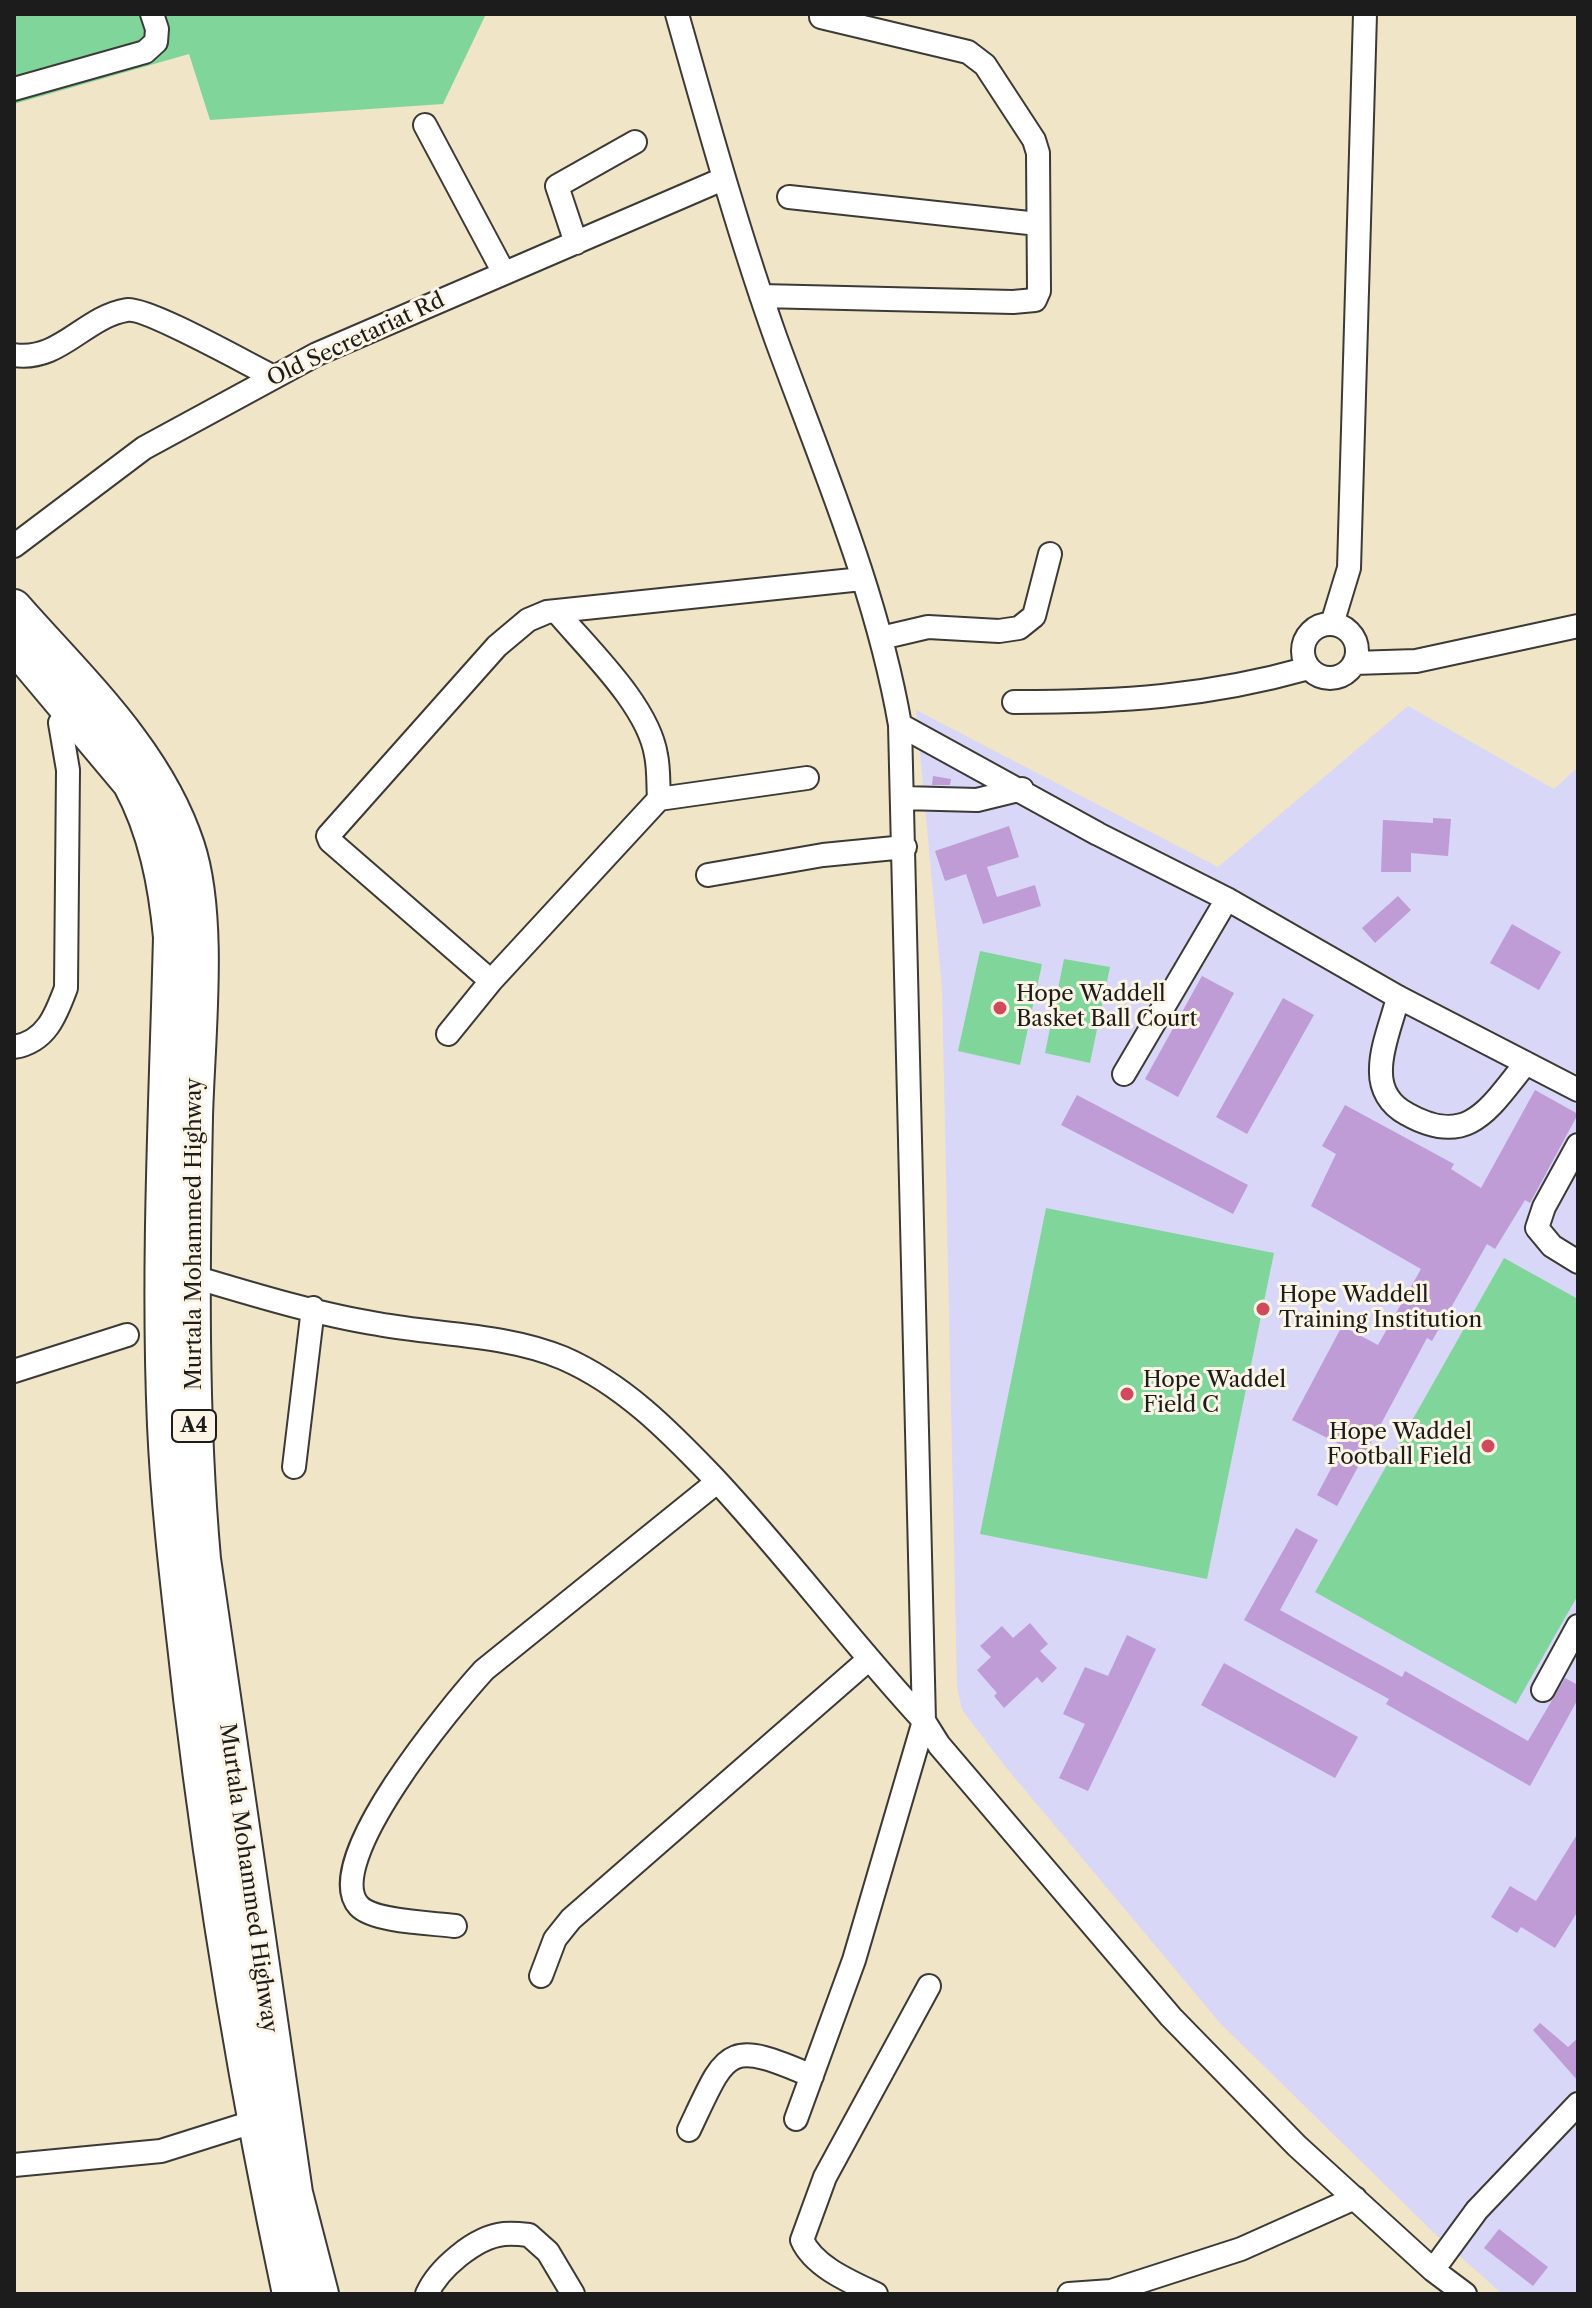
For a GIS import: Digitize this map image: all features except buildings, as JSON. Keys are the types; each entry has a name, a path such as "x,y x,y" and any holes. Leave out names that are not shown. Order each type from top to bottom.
{"highway":[{"name":"Murtala Mohammed Highway","path":"14,607 131,742 160,786 188,848 197,894 200,943 179,1272 165,1424 174,1547 215,1882 256,2121 290,2294"},
{"name":"Murtala Mohammed Highway","path":"14,645 74,712 130,783 141,804 163,874 171,937 179,1272 203,1559 295,2193 321,2294"}],"street":[{"path":"14,89 145,52 156,42 157,29 152,14"},
{"path":"677,14 723,179 761,296 881,638 900,725 924,1721 854,1960 796,2119"},
{"path":"1332,624 1349,568 1365,14"},
{"path":"761,296 1035,300 1039,291 1038,153 1034,140 985,65 968,52 821,17"},
{"path":"425,125 504,273"},
{"path":"576,243 556,192 557,186 635,142"},
{"name":"Old Secretariat Rd","path":"14,546 144,448 317,354 723,179"},
{"path":"789,197 1038,224"},
{"path":"14,355 46,354 106,317 139,310 274,377"},
{"path":"881,638 928,627 999,631 1019,628 1034,616 1050,554"},
{"path":"491,981 330,841 328,836 497,646 528,620 556,611 862,579"},
{"path":"556,611 629,698 648,731 656,753 659,799"},
{"path":"1014,702 1105,702 1220,691 1309,668 1332,678 1349,670 1357,655 1348,631 1332,624 1308,634 1303,651 1309,668"},
{"path":"1354,663 1416,661 1578,626"},
{"path":"14,1047 41,1036 56,1016 66,988 68,784 60,723 74,712"},
{"path":"900,725 1022,789 1098,834 1227,899 1398,997 1578,1090"},
{"path":"448,1034 491,981 659,799 807,778"},
{"path":"903,798 977,800 1022,789"},
{"path":"708,875 823,855 905,847"},
{"path":"1124,1074 1227,899"},
{"path":"1398,997 1380,1068 1383,1090 1397,1108 1426,1125 1446,1130 1466,1124 1487,1110 1526,1063"},
{"path":"1578,1145 1544,1207 1537,1228 1552,1246 1578,1262"},
{"path":"179,1272 375,1324 513,1345 561,1357 609,1383 645,1411 763,1529 868,1660 924,1721 939,1745 1171,2017 1297,2146 1448,2285 1477,2210 1578,2104"},
{"path":"294,1467 313,1308"},
{"path":"14,1371 127,1335"},
{"path":"455,1926 374,1916 359,1906 351,1885 373,1820 391,1787 453,1704 484,1670 717,1482"},
{"path":"1543,1690 1578,1626"},
{"path":"541,1976 555,1939 571,1919 868,1660"},
{"path":"876,2294 824,2265 807,2251 802,2240 825,2177 929,1986"},
{"path":"689,2130 714,2078 725,2062 736,2054 747,2053 776,2061 812,2076"},
{"path":"14,2165 161,2151 256,2121"},
{"path":"1069,2294 1111,2291 1241,2249 1355,2198"},
{"path":"427,2294 434,2279 469,2249 502,2234 529,2235 548,2252 573,2294"}],"shaded area":[{"name":"Hope Waddell Training Institution","path":"1408,706 1554,789 1578,767 1578,2294 1502,2294 1432,2231 1220,2023 1004,1765 962,1710 957,1687 942,989 916,710 1218,867"}],"green space":[{"path":"14,14 486,14 443,104 210,120 189,54 14,104"},
{"name":"Hope Waddell Basket Ball Court","path":"980,951 1042,964 1020,1065 958,1051"},
{"path":"1064,959 1110,967 1090,1063 1045,1053"},
{"name":"Hope Waddel Field C","path":"1046,1208 1274,1253 1207,1579 980,1534"},
{"name":"Hope Waddel Football Field","path":"1504,1258 1578,1299 1578,1595 1516,1704 1315,1592"}],"place":[{"name":"Hope Waddell Basket Ball Court","path":"1000,1008"},
{"name":"Hope Waddell Training Institution","path":"1263,1309"},
{"name":"Hope Waddel Field C","path":"1127,1394"},
{"name":"Hope Waddel Football Field","path":"1488,1446"}]}
